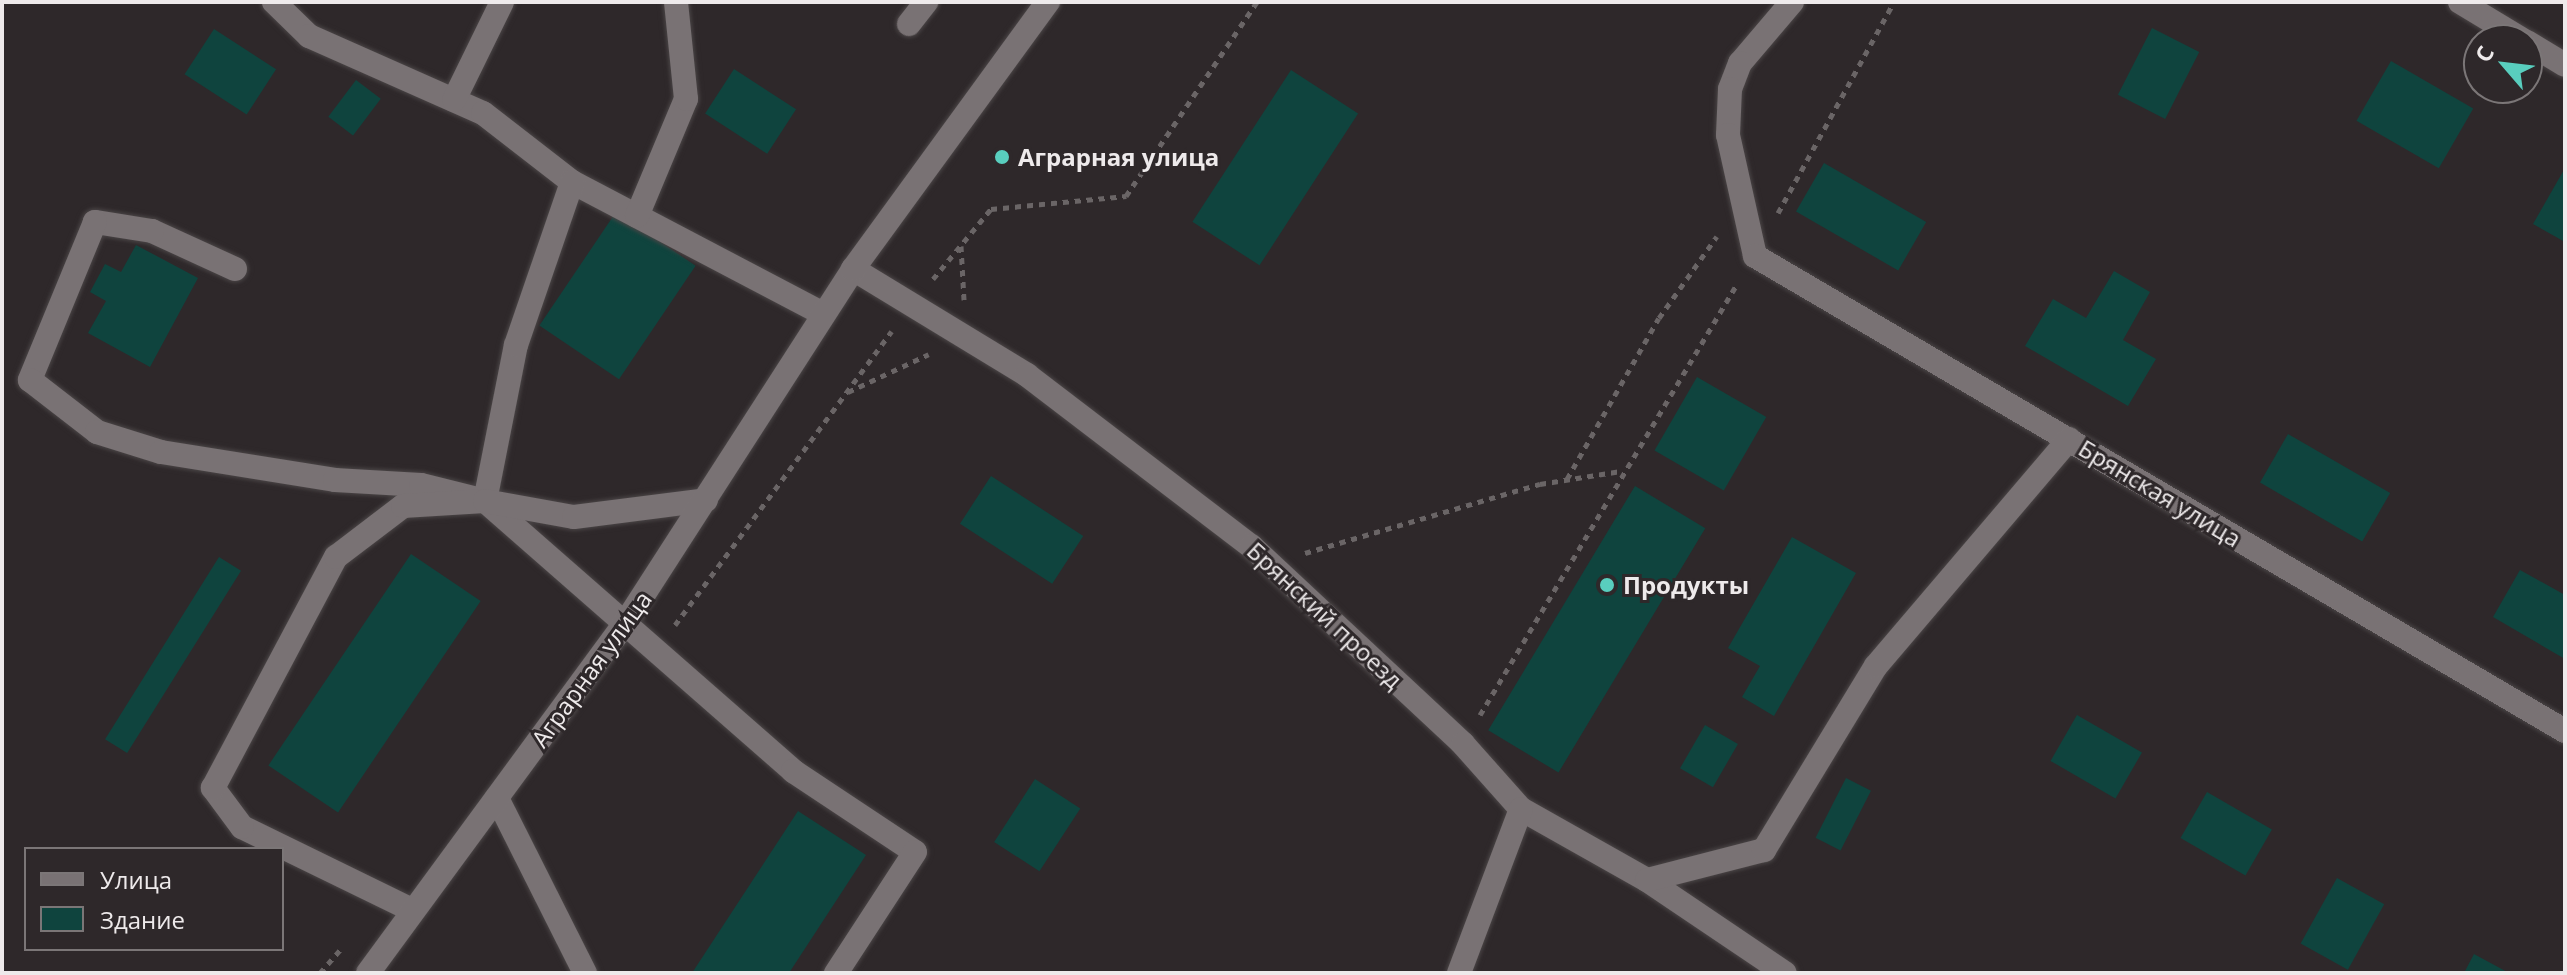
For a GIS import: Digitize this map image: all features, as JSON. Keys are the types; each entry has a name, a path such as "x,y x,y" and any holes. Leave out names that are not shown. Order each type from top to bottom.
{"street":[{"path":"274,2 309,36 483,113 572,182 823,314"},
{"path":"454,100 502,2"},
{"path":"637,216 686,99 676,2"},
{"path":"909,24 926,2"},
{"name":"Аграрная улица","path":"368,973 624,625 853,269 1048,2"},
{"path":"1755,256 1728,135 1730,89 1740,63 1792,2"},
{"path":"2460,2 2497,24"},
{"path":"2543,52 2565,65"},
{"path":"485,501 516,345 572,182"},
{"path":"235,269 152,231 95,222 30,380 97,432 161,452 335,480 421,485 485,501 574,517 706,500"},
{"name":"Брянская улица","path":"1755,256 2565,731"},
{"name":"Брянский проезд","path":"853,269 967,336 1270,563 1463,744 1521,809 1647,880 1785,973"},
{"path":"1647,880 1764,850 1876,666 2069,439"},
{"path":"283,847 242,827 213,788 336,557 403,506 485,501 793,771 915,852 836,973"},
{"path":"497,798 585,973"},
{"path":"1459,973 1521,809"},
{"path":"284,848 412,910"}],"path":[{"path":"1463,744 1621,471 1755,256 1894,2"},
{"path":"1567,479 1659,318 1743,200"},
{"path":"845,394 967,336 961,245"},
{"path":"1270,563 1567,479 1621,471"}],"building":[{"path":"2152,28 2199,52 2165,119 2118,95"},
{"path":"214,29 276,69 247,115 185,74"},
{"path":"2391,61 2473,108 2439,168 2356,121"},
{"path":"734,69 796,109 767,154 705,113"},
{"path":"1291,70 1358,114 1260,265 1192,222"},
{"path":"356,80 381,99 353,135 328,117"},
{"path":"1824,163 1926,222 1898,270 1796,211"},
{"path":"2565,168 2565,242 2533,224"},
{"path":"616,212 696,266 619,379 539,326"},
{"path":"136,245 198,278 150,367 88,333 106,301 90,292 105,264 121,272"},
{"path":"2114,271 2150,292 2123,340 2156,359 2128,406 2025,346 2053,299 2086,318"},
{"path":"1697,377 1766,417 1724,491 1654,451"},
{"path":"2288,434 2390,493 2362,541 2260,482"},
{"path":"991,476 1083,536 1052,584 960,524"},
{"path":"1635,486 1705,528 1559,773 1488,730"},
{"path":"1792,537 1856,573 1774,716 1742,697 1760,666 1728,648"},
{"path":"411,554 481,601 338,812 268,765"},
{"path":"219,557 241,571 127,753 105,739"},
{"path":"2520,570 2565,595 2565,659 2493,617"},
{"path":"2077,715 2142,752 2115,798 2050,761"},
{"path":"1705,725 1738,744 1713,787 1680,768"},
{"path":"1846,778 1871,791 1841,850 1816,838"},
{"path":"1035,779 1080,808 1039,871 994,842"},
{"path":"2207,792 2272,830 2245,875 2180,838"},
{"path":"798,811 866,855 789,973 692,973"},
{"path":"2337,878 2384,904 2348,970 2301,944"},
{"path":"2474,954 2509,973 2464,973"}],"place":[{"name":"Аграрная улица","path":"1002,157"},
{"name":"Продукты","path":"1607,585"}]}
